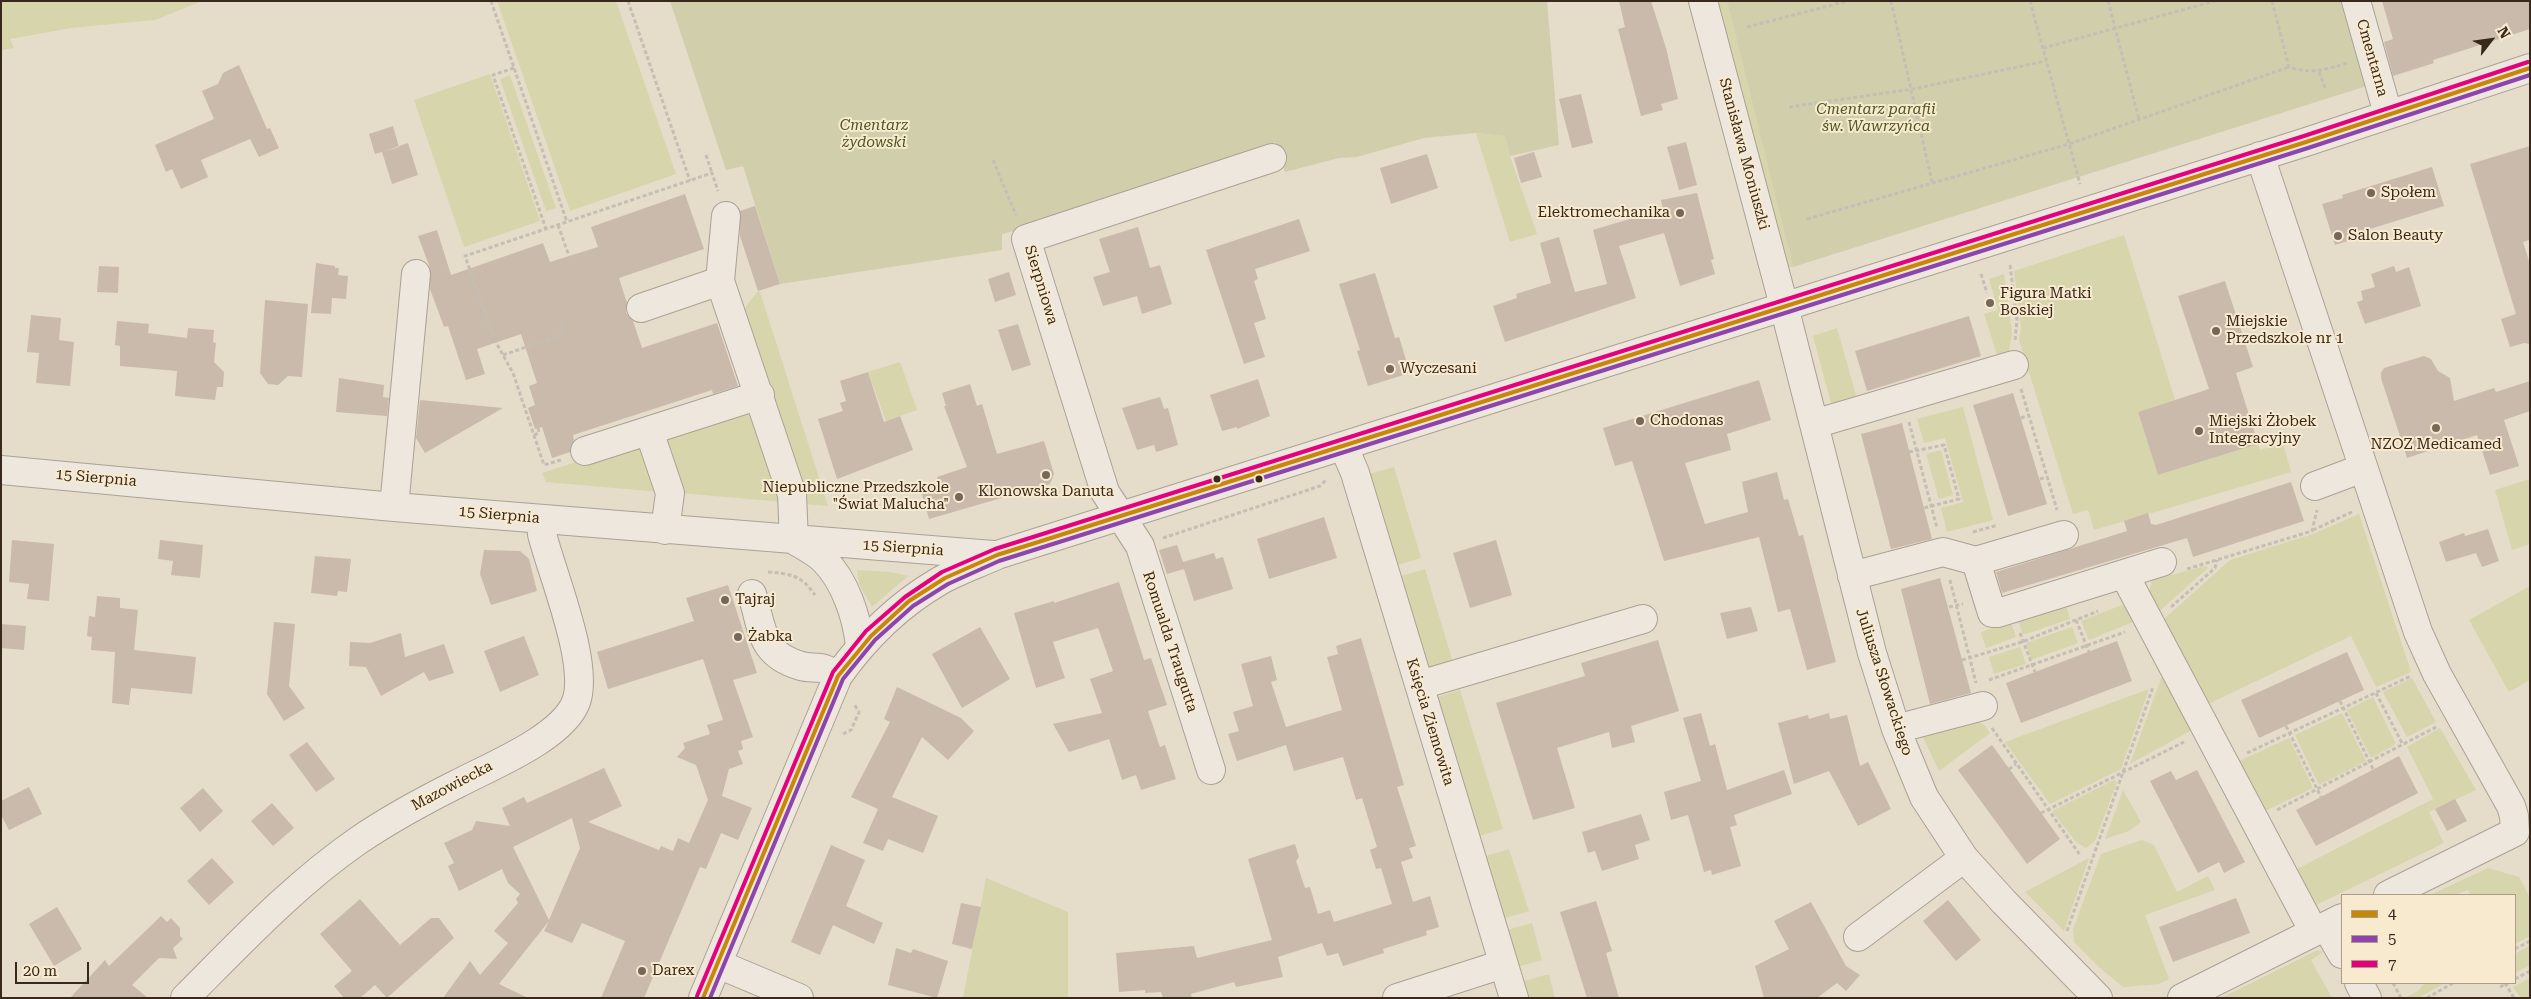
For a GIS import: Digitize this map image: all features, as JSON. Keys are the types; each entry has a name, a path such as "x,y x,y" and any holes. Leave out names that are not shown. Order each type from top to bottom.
{"street":[{"name":"Stanisława Moniuszki","path":"1703,1 1784,306"},
{"name":"Cmentarna","path":"2356,1 2388,114"},
{"path":"703,998 835,685 860,646 894,613 938,581 997,555 1344,447 2260,156 2530,68"},
{"path":"2260,156 2418,632 2437,674 2511,806 2522,838 2390,894"},
{"name":"Sierpniowa","path":"1122,517 1105,492 1026,238 1272,158"},
{"path":"726,216 720,280 760,395 792,496 794,540 823,559 832,570 857,624 860,646"},
{"path":"394,507 416,274"},
{"path":"641,308 720,280"},
{"name":"Juliusza Słowackiego","path":"1784,306 1872,653 1896,729 1924,797 1964,858 2004,902 2098,998"},
{"path":"1814,424 2014,364"},
{"path":"585,451 760,395"},
{"path":"649,431 670,493 665,530"},
{"name":"Księcia Ziemowita","path":"1344,447 1355,473 1514,998"},
{"path":"2315,486 2363,468"},
{"name":"15 Sierpnia","path":"1,470 394,507 997,555"},
{"name":"Romualda Traugutta","path":"1122,517 1140,546 1211,770"},
{"name":"Mazowiecka","path":"185,998 301,886 357,842 400,814 547,736 569,715 580,688 579,671 573,639 542,534 540,518"},
{"path":"1852,576 1943,552 1976,561 2064,534"},
{"path":"1976,561 1992,613 2012,610 2066,592 2130,585 2162,562"},
{"path":"758,583 768,647 775,655 786,661 805,667 823,668 835,685"},
{"path":"2130,585 2207,730 2328,926 2341,952"},
{"path":"1420,685 1643,620"},
{"path":"1896,729 1980,696"},
{"path":"1858,937 1964,858"},
{"path":"2182,998 2328,926"},
{"path":"718,964 799,998"},
{"path":"1397,998 1503,964"},
{"path":"2359,984 2367,998"}],"path":[{"path":"491,1 567,222"},
{"path":"628,1 690,180"},
{"path":"1747,27 1847,1"},
{"path":"1891,1 1913,89 1932,182"},
{"path":"2030,1 2080,184"},
{"path":"2108,1 2139,119"},
{"path":"2043,48 2214,1"},
{"path":"2272,1 2289,67"},
{"path":"1807,219 2069,144 2289,67 2299,71 2319,72 2357,60"},
{"path":"1789,107 1913,89 2046,61"},
{"path":"514,68 493,75 546,229"},
{"path":"2319,72 2326,90"},
{"path":"706,155 726,216"},
{"path":"993,160 1018,221"},
{"path":"585,451 544,465 513,373 494,339 465,256 712,173"},
{"path":"558,225 569,256"},
{"path":"2010,265 2017,320 2014,364 2064,534"},
{"path":"1981,274 1987,293"},
{"path":"503,355 564,334 560,320"},
{"path":"1902,397 1943,552"},
{"path":"2021,418 2029,415"},
{"path":"534,435 539,433 538,428"},
{"path":"1909,452 1944,445 1959,499 1924,508"},
{"path":"2040,479 2047,477"},
{"path":"1140,546 1320,486 1328,478"},
{"path":"2312,530 2319,502 2315,486"},
{"path":"2162,562 2186,569 2312,530 2355,510"},
{"path":"758,583 794,575 808,585 817,598"},
{"path":"1962,660 2022,642 2076,620 2130,585"},
{"path":"2066,592 2088,652"},
{"path":"2012,610 2022,642 2035,672"},
{"path":"1980,696 2031,666 2149,622"},
{"path":"2064,940 2166,654"},
{"path":"2241,756 2420,672"},
{"path":"835,685 855,704 858,712 851,730 846,733"},
{"path":"2376,693 2402,745"},
{"path":"2340,702 2373,769"},
{"path":"2271,814 2446,722"},
{"path":"2286,726 2321,797"},
{"path":"2042,813 2207,730"},
{"path":"2009,769 2016,764"},
{"path":"2516,948 2530,940"},
{"path":"2516,978 2530,971"},
{"path":"2393,984 2401,998"},
{"path":"2427,998 2451,984"},
{"path":"2500,987 2504,984"},
{"path":"2507,984 2514,998"}],"shaded area":[{"path":"1,1 202,1 155,20 71,28 10,39 14,48 1,50"},
{"path":"497,1 616,1 676,174 570,211"},
{"path":"1714,1 1727,1 1793,267 1784,267"},
{"path":"490,74 540,221 464,247 414,100"},
{"path":"510,75 556,208 546,211 500,79"},
{"path":"1476,133 1505,136 1537,234 1510,242"},
{"path":"2124,235 2175,400 2138,412 2158,475 2258,444 2260,450 2283,443 2291,472 2094,530 2088,510 2073,514 2019,340 2021,327 2014,271"},
{"path":"2004,274 2012,333 2008,357 1999,361 1984,314 1998,310 1989,279"},
{"path":"758,291 760,292 828,506 803,504 741,313"},
{"path":"1837,328 1857,399 1831,403 1813,336"},
{"path":"900,362 917,410 886,421 868,372"},
{"path":"1963,407 1993,520 1947,532 1941,508 1963,502 1945,438 1924,443 1917,419"},
{"path":"739,412 755,417 784,502 680,493 660,436"},
{"path":"641,441 660,492 546,482 542,473"},
{"path":"1941,450 1953,495 1939,499 1926,454"},
{"path":"1394,467 1421,558 1394,566 1369,474"},
{"path":"2530,479 2530,544 2512,550 2495,490"},
{"path":"2359,514 2411,672 2376,687 2351,636 2208,704 2164,619 2230,560 2313,534"},
{"path":"2206,566 2208,568 2156,614 2147,601 2152,580"},
{"path":"1425,569 1454,666 1427,674 1398,577"},
{"path":"857,570 890,572 908,576 872,607 859,584"},
{"path":"2530,586 2530,680 2509,692 2469,620"},
{"path":"2066,605 2070,619 2023,635 2018,620"},
{"path":"2122,605 2132,610 2140,619 2089,640 2081,621"},
{"path":"2011,622 2016,637 1986,648 1981,632"},
{"path":"2072,627 2078,643 2031,660 2026,643"},
{"path":"2020,647 2026,664 1994,674 1989,657"},
{"path":"2167,662 2199,726 2130,764"},
{"path":"2412,678 2436,722 2407,737 2383,692"},
{"path":"2149,689 2121,769 2050,804 2005,742"},
{"path":"1460,690 1503,829 1476,837 1434,698"},
{"path":"2373,697 2396,744 2371,758 2347,710"},
{"path":"2342,713 2366,761 2319,785 2295,735"},
{"path":"1973,718 1985,726 1990,733 1939,771 1920,731"},
{"path":"2440,728 2476,790 2429,812 2444,843 2312,907 2293,871 2433,799 2407,747"},
{"path":"2289,738 2313,788 2265,811 2239,761"},
{"path":"2114,780 2117,782 2095,841 2086,848 2076,842 2052,811"},
{"path":"2123,790 2141,822 2129,831 2105,839"},
{"path":"2142,840 2154,845 2177,892 2208,876 2215,890 2145,915 2169,979 2159,984 2123,987 2100,968 2074,942 2073,929 2101,854"},
{"path":"1509,849 1529,911 1502,919 1483,857"},
{"path":"2089,858 2067,922 2064,931 2025,892"},
{"path":"2488,868 2519,877 2530,898 2530,936 2516,943 2516,894 2470,894 2467,890 2458,894 2432,894"},
{"path":"986,878 1068,912 1068,998 963,998"},
{"path":"1532,923 1542,960 1517,967 1507,930"},
{"path":"2530,945 2530,965 2516,972 2516,953"},
{"path":"2318,950 2323,952 2311,960 2332,998 2221,998"},
{"path":"1549,975 1555,998 1526,998 1521,982"},
{"path":"2530,978 2530,998 2521,998 2513,987"},
{"path":"2424,984 2443,984 2418,998 2405,998 2418,991"}],"green space":[{"name":"Cmentarz żydowski","path":"670,1 1547,1 1559,145 1510,156 1505,136 1476,133 1424,138 1357,157 1339,158 1285,172 1275,142 1022,229 1002,234 1002,250 780,284 743,166 726,170"},
{"name":"Cmentarz parafii św. Wawrzyńca","path":"1727,1 2344,1 2367,86 1793,267"}],"building":[{"path":"1619,1 1651,1 1666,48 1678,99 1661,104 1663,110 1641,116 1618,29 1625,27"},
{"path":"2382,1 2530,1 2530,29 2433,60 2434,63 2393,76 2384,42 2393,39"},
{"path":"239,65 267,129 270,128 279,148 259,157 250,139 201,160 208,177 181,189 172,169 166,172 155,145 214,119 202,91 218,84 223,73"},
{"path":"1581,94 1593,143 1572,148 1559,99"},
{"path":"393,126 399,147 375,154 369,134"},
{"path":"1686,142 1697,185 1679,190 1667,147"},
{"path":"408,143 418,175 392,184 382,152"},
{"path":"2530,146 2530,240 2523,242 2530,264 2530,344 2524,343 2510,347 2501,319 2516,314 2470,164"},
{"path":"1534,152 1542,177 1521,183 1514,158"},
{"path":"1427,154 1438,188 1391,204 1380,168"},
{"path":"2432,167 2444,206 2370,229 2371,234 2335,245 2322,204 2343,198 2342,195"},
{"path":"1697,193 1714,259 1711,260 1715,274 1680,286 1664,233 1619,246 1636,298 1505,342 1493,306 1517,298 1516,294 1551,283 1540,243 1559,237 1575,292 1607,284 1593,230 1663,209 1661,200"},
{"path":"685,194 704,249 619,278 627,303 626,313 633,321 642,348 717,323 738,386 713,394 712,390 573,435 574,440 570,452 552,458 542,427 535,429 528,408 535,405 529,386 537,383 521,334 477,349 485,374 466,380 448,326 444,327 430,289 430,268 418,236 437,230 451,275 543,243 550,262 598,247 591,227"},
{"path":"755,206 780,284 758,291 740,236 740,211"},
{"path":"1299,219 1310,251 1255,269 1258,279 1254,281 1266,319 1254,323 1265,357 1244,364 1206,250"},
{"path":"1138,227 1150,268 1160,265 1172,304 1142,314 1137,296 1103,306 1093,277 1110,272 1099,239"},
{"path":"316,263 335,266 335,268 339,268 338,275 348,276 346,299 332,298 331,314 311,313"},
{"path":"99,266 119,267 118,293 97,292"},
{"path":"2394,266 2396,272 2409,267 2421,306 2365,324 2357,302 2363,300 2361,291 2375,287 2371,274"},
{"path":"1009,272 1016,295 995,302 988,279"},
{"path":"1375,273 1395,338 1399,337 1410,373 1368,386 1357,351 1360,350 1339,284"},
{"name":"Miejski Żłobek Integracyjny","path":"2225,281 2253,367 2236,373 2258,444 2158,475 2138,412 2209,389 2178,296"},
{"path":"265,300 308,304 302,377 288,376 278,385 268,384 260,373"},
{"path":"31,315 61,318 59,340 74,342 70,386 36,383 39,353 27,352"},
{"path":"1969,316 1981,356 1867,391 1855,351"},
{"path":"117,321 149,324 148,333 187,338 188,328 214,330 213,342 216,343 214,362 224,372 223,387 217,387 215,400 175,396 177,371 120,366 120,346 115,345"},
{"path":"1018,324 1031,365 1012,371 998,330"},
{"path":"2424,356 2431,359 2438,371 2450,378 2454,401 2494,388 2496,392 2530,381 2530,411 2504,420 2519,466 2490,475 2477,435 2407,458 2381,373 2384,368"},
{"path":"868,372 884,422 900,416 913,450 837,479 818,419 843,411 840,403 846,401 840,381"},
{"path":"339,378 384,385 383,397 389,398 387,416 336,412"},
{"path":"1258,379 1270,416 1237,429 1237,427 1222,431 1210,395"},
{"path":"1759,380 1771,420 1727,434 1731,450 1685,463 1705,524 1748,512 1742,482 1777,472 1784,500 1788,499 1799,536 1803,535 1836,662 1807,670 1790,609 1778,612 1759,537 1664,561 1632,461 1615,466 1603,428"},
{"path":"970,384 977,406 982,404 997,454 1044,441 1054,474 1050,484 929,519 920,487 938,482 937,477 967,467 944,406 946,406 942,393"},
{"path":"2013,393 2047,504 2008,516 1973,405"},
{"path":"1160,397 1164,409 1168,408 1178,445 1156,452 1154,445 1137,450 1122,408"},
{"path":"420,400 503,408 425,453 416,438"},
{"path":"1902,423 1932,539 1891,549 1861,434"},
{"path":"2291,482 2304,521 2193,557 2187,538 2002,593 1996,572 2127,531 2124,521 2148,513 2151,524 2156,525"},
{"path":"1324,517 1337,558 1269,579 1257,539"},
{"path":"2488,529 2499,561 2482,567 2476,553 2446,562 2439,542 2464,533 2465,536"},
{"path":"12,540 54,544 49,601 27,599 29,584 9,582"},
{"path":"160,540 203,545 200,578 171,575 173,561 158,559"},
{"path":"1496,540 1512,595 1470,608 1453,553"},
{"path":"1177,545 1183,562 1214,553 1216,559 1223,557 1233,589 1194,601 1184,569 1167,574 1159,550"},
{"path":"484,550 520,551 529,559 537,591 491,605 480,574"},
{"path":"315,556 351,559 347,592 338,591 337,596 311,593"},
{"path":"1940,578 1971,693 1930,704 1901,589"},
{"path":"1119,582 1144,660 1151,658 1167,705 1148,711 1160,747 1165,745 1176,779 1141,790 1136,775 1122,780 1109,739 1069,752 1053,724 1102,713 1090,679 1113,671 1098,628 1053,642 1065,678 1036,688 1014,613 1054,601 1054,603"},
{"path":"728,585 757,673 733,680 753,737 741,741 743,749 738,751 743,764 729,769 722,796 752,808 738,840 721,833 706,869 700,867 644,998 601,998 625,941 582,923 572,943 544,931 549,921 499,984 528,998 443,998 470,961 480,975 508,943 494,931 518,903 516,899 520,894 508,883 502,869 459,891 448,866 454,863 444,843 472,830 476,821 510,826 502,808 524,797 527,803 604,768 622,806 588,822 659,850 661,846 673,851 678,838 689,843 708,800 696,765 677,757 685,748 683,743 710,734 707,725 723,720 703,659 608,689 597,652 694,621 686,598","holes":["572,818 580,848 549,920 513,847"]},
{"path":"97,596 120,598 120,608 138,610 134,650 196,657 192,694 131,688 129,705 112,703 115,652 91,650 92,637 87,636 89,616 95,617"},
{"path":"1751,607 1758,631 1727,639 1720,613"},
{"path":"274,622 295,624 289,686 305,708 284,721 267,694"},
{"path":"1,624 26,626 24,650 1,648"},
{"path":"980,627 1010,679 962,708 932,654"},
{"path":"401,633 405,657 444,644 454,673 429,681 424,672 381,696 366,667 349,666 350,642 370,643"},
{"path":"524,636 539,675 500,692 484,651"},
{"path":"1361,638 1404,785 1397,787 1416,846 1409,848 1413,858 1401,862 1413,902 1430,896 1439,927 1426,931 1427,935 1383,949 1384,953 1343,966 1338,953 1327,956 1322,943 1278,957 1283,977 1236,987 1234,982 1191,994 1192,998 1163,998 1161,992 1145,993 1145,990 1119,992 1116,953 1194,946 1197,958 1272,940 1248,859 1269,852 1295,844 1299,857 1296,861 1305,888 1310,887 1318,914 1330,910 1334,922 1392,904 1381,868 1376,869 1370,850 1377,847 1362,798 1356,800 1343,757 1294,771 1286,745 1237,761 1228,734 1239,731 1233,712 1253,706 1241,664 1271,656 1277,680 1271,682 1286,727 1342,710 1327,657 1338,654 1336,646"},
{"path":"1658,640 1679,711 1631,726 1635,742 1612,748 1609,732 1557,748 1575,808 1533,820 1496,703 1585,676 1581,663"},
{"path":"2117,641 2132,681 2021,723 2006,683"},
{"path":"2347,652 2364,690 2259,738 2241,700"},
{"path":"897,687 961,718 974,731 948,760 922,737 892,797 938,816 923,853 888,839 883,851 863,843 878,809 851,797 890,722 884,719"},
{"path":"1701,713 1710,746 1715,744 1727,790 1784,770 1792,794 1734,815 1737,825 1730,827 1741,866 1712,875 1711,870 1704,872 1688,815 1671,820 1664,792 1701,781 1683,718"},
{"path":"1829,713 1830,719 1847,715 1860,766 1868,762 1891,809 1858,826 1829,771 1794,784 1778,723 1808,715 1809,719"},
{"path":"307,742 335,779 316,792 289,755"},
{"path":"1992,745 2060,839 2027,864 1958,770"},
{"path":"2399,756 2418,793 2316,846 2296,810"},
{"path":"2197,770 2245,862 2224,873 2219,862 2198,873 2150,781 2171,771 2176,780"},
{"path":"29,787 42,814 9,830 1,815 1,801"},
{"path":"203,788 223,811 200,832 180,808"},
{"path":"2455,799 2467,821 2447,831 2435,809"},
{"path":"272,803 294,828 273,846 251,821"},
{"path":"1641,814 1650,840 1635,845 1639,859 1602,871 1595,851 1588,853 1582,832"},
{"path":"831,845 865,860 846,906 883,923 874,944 833,925 820,955 791,942"},
{"path":"212,858 234,882 209,905 187,881"},
{"path":"2236,898 2250,933 2173,962 2159,927"},
{"path":"360,899 400,945 431,918 439,918 454,938 387,998 375,985 360,998 344,998 334,986 352,971 320,934"},
{"path":"1948,900 1981,940 1956,961 1923,921"},
{"path":"1596,901 1612,951 1606,953 1619,998 1587,998 1560,912"},
{"path":"1811,902 1846,966 1860,975 1846,991 1837,983 1817,998 1764,998 1755,966 1789,949 1774,921"},
{"path":"961,903 981,907 972,949 952,944"},
{"path":"57,907 82,949 54,966 29,924"},
{"path":"161,916 167,922 171,918 180,928 180,936 183,939 173,948 177,959 159,958 132,985 148,998 70,998 105,960 109,966"},
{"path":"896,948 911,953 913,949 948,961 937,998 888,985"}],"transit line":[{"name":"7","path":"697,996 833,672 866,631 905,597 942,572 995,549 2304,136 2528,62"},
{"name":"4","path":"703,998 838,676 871,636 909,601 945,578 997,555 2306,142 2530,68"},
{"name":"5","path":"710,998 843,679 875,640 913,606 948,584 999,561 2308,148 2530,75"}],"place":[{"name":"Społem","path":"2371,193"},
{"name":"Elektromechanika","path":"1680,213"},
{"name":"Salon Beauty","path":"2338,236"},
{"name":"Figura Matki Boskiej","path":"1990,303"},
{"name":"Miejskie Przedszkole nr 1","path":"2216,331"},
{"name":"Wyczesani","path":"1390,369"},
{"name":"Chodonas","path":"1640,421"},
{"name":"NZOZ Medicamed","path":"2436,428"},
{"name":"Miejski Żłobek Integracyjny","path":"2199,431"},
{"name":"Klonowska Danuta","path":"1046,475"},
{"name":"Niepubliczne Przedszkole \"Świat Malucha\"","path":"959,497"},
{"name":"Tajraj","path":"725,600"},
{"name":"Żabka","path":"738,637"},
{"name":"Darex","path":"642,971"}]}
